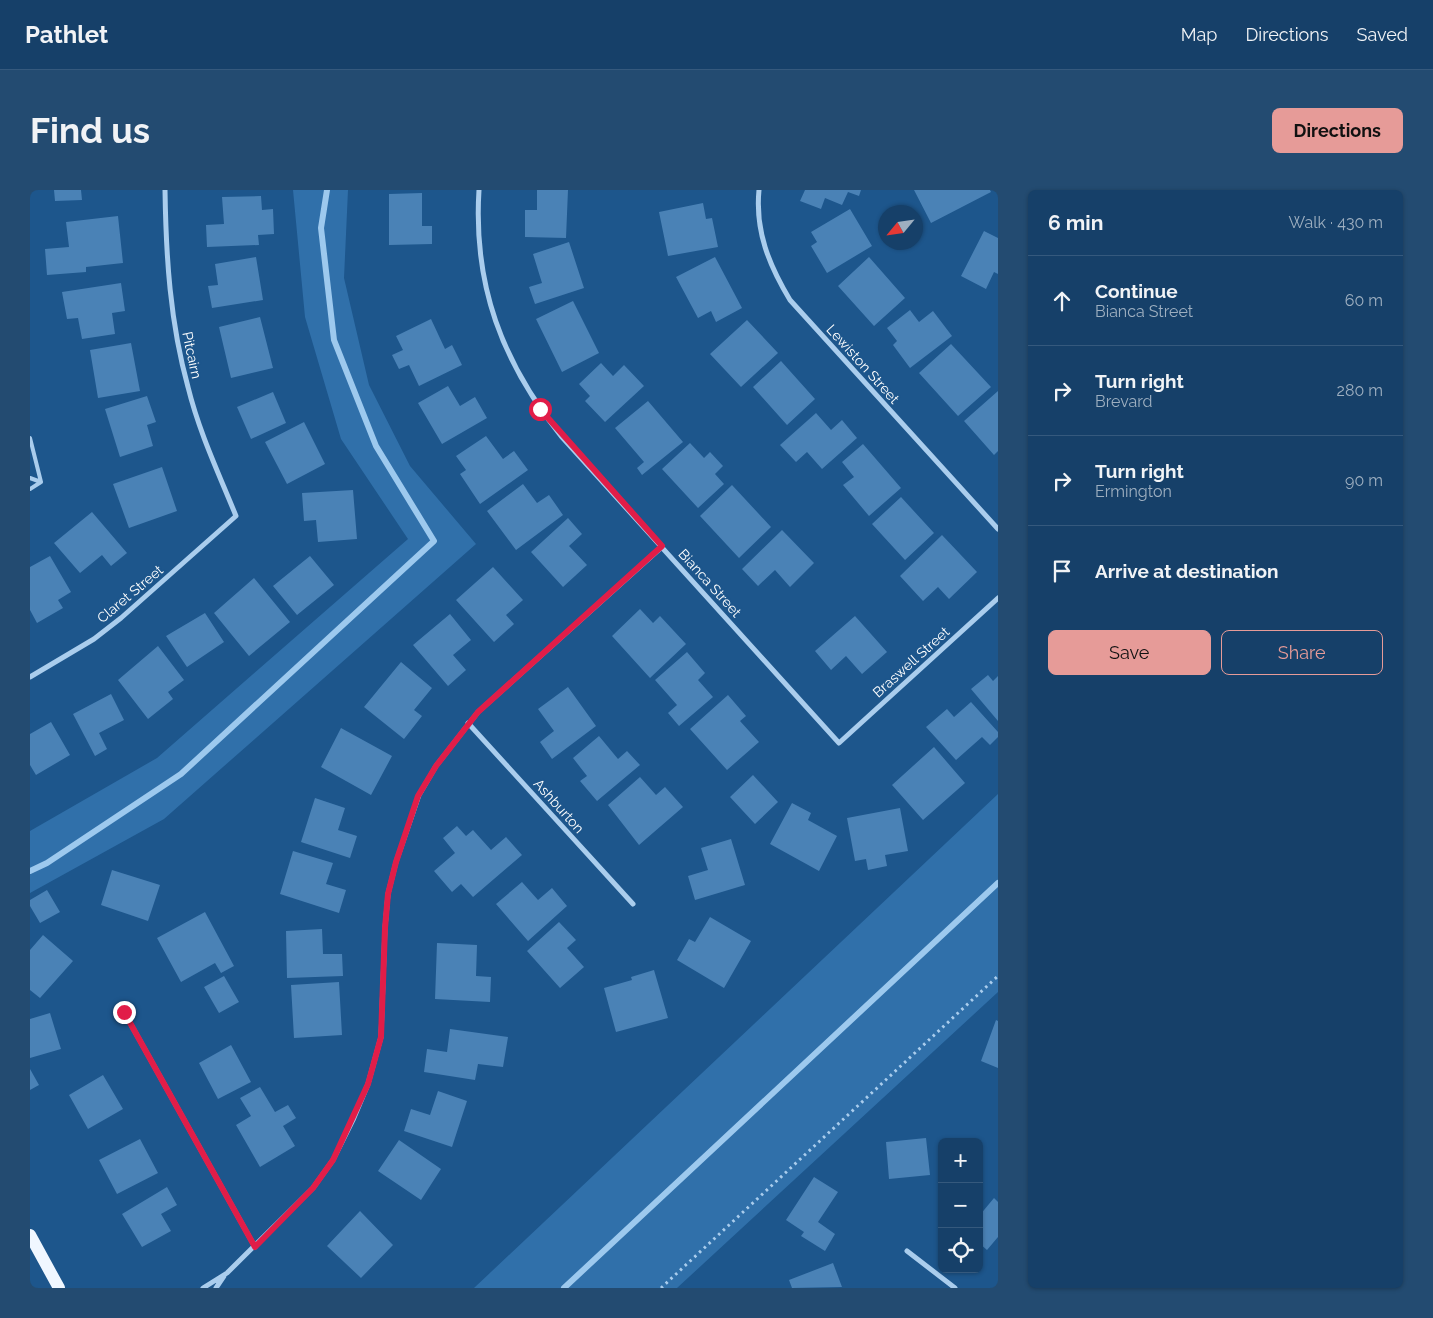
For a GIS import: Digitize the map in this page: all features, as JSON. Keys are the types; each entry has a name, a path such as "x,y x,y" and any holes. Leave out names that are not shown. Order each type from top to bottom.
{"main road":[{"path":"30,1235 59,1288"}],"street":[{"name":"Pitcairn","path":"165,190 166,255 175,332 188,388 210,452 236,516"},
{"name":"Bianca Street","path":"479,190 479,250 484,284 499,333 521,380 561,436 839,743"},
{"name":"Lewiston Street","path":"759,190 757,205 761,238 772,271 790,300 998,529"},
{"name":"Claret Street","path":"30,677 94,639 121,618 236,516"},
{"path":"204,1288 227,1273 313,1188 333,1160 353,1120 368,1084 381,1037 388,894 396,862 418,796 436,766 468,724 662,546"},
{"name":"Braswell Street","path":"839,743 998,598"},
{"name":"Ashburton","path":"468,724 632,904"},
{"path":"124,1012 255,1247"},
{"path":"907,1251 955,1288"},
{"path":"216,1288 227,1273"}],"lane":[{"path":"30,438 41,482"},
{"path":"30,478 41,482"},
{"path":"30,489 41,482"}],"path":[{"path":"660,1288 998,976"}],"shaded area":[{"path":"293,190 348,190 344,278 369,385 410,466 476,544 164,819 30,893 30,831 157,758 408,539 341,439 305,317"},
{"path":"998,794 998,992 677,1288 474,1288"}],"building":[{"path":"54,190 81,190 82,200 55,201"},
{"path":"537,190 568,190 566,238 525,237 525,210 537,210"},
{"path":"805,190 861,190 859,196 848,192 842,205 825,198 821,209 800,201"},
{"path":"914,190 990,190 991,192 931,223"},
{"path":"422,193 422,226 432,226 432,244 389,245 389,194"},
{"path":"261,196 262,210 273,209 274,234 258,235 259,245 207,247 206,225 224,224 222,197"},
{"path":"703,203 706,219 712,218 718,247 668,256 659,212"},
{"path":"850,209 872,246 827,273 811,246 817,242 811,232"},
{"path":"118,216 123,263 86,267 86,272 47,275 45,249 69,247 66,222"},
{"path":"984,231 998,238 998,274 994,272 986,289 961,276"},
{"path":"569,242 584,288 535,304 529,287 542,283 533,254"},
{"path":"256,257 263,300 212,308 208,286 218,285 215,264"},
{"path":"715,257 742,308 716,322 711,311 698,318 676,277"},
{"path":"869,257 905,298 874,326 838,286"},
{"path":"121,283 125,311 112,313 115,334 82,339 78,318 67,319 62,292"},
{"path":"573,301 599,353 562,372 536,319"},
{"path":"910,310 919,322 933,311 952,336 910,368 893,345 897,341 887,328"},
{"path":"260,317 273,368 231,378 219,327"},
{"path":"431,319 445,349 452,345 462,365 419,386 409,365 399,369 392,355 403,350 396,336"},
{"path":"747,320 778,353 741,387 710,354"},
{"path":"131,343 140,391 98,398 90,350"},
{"path":"951,344 991,387 958,416 919,373"},
{"path":"781,361 815,399 787,425 753,387"},
{"path":"601,363 613,376 624,365 644,386 605,422 585,401 590,396 579,384"},
{"path":"448,386 460,406 475,397 487,418 442,444 418,403"},
{"path":"998,391 998,451 994,455 964,421"},
{"path":"273,392 286,423 251,439 237,407"},
{"path":"147,396 156,422 147,425 153,446 120,457 105,409"},
{"path":"648,401 683,442 642,475 637,468 644,462 615,428"},
{"path":"816,413 831,430 842,420 857,438 822,469 807,452 796,462 780,445"},
{"path":"304,422 325,464 287,484 265,442"},
{"path":"486,436 503,459 514,451 528,470 480,504 460,474 466,470 456,456"},
{"path":"690,443 704,458 710,452 723,466 715,474 724,484 698,508 662,469"},
{"path":"863,444 901,488 869,516 843,485 854,477 842,462"},
{"path":"162,467 177,511 129,528 113,484"},
{"path":"523,484 537,503 549,495 563,515 516,550 487,511"},
{"path":"732,485 771,527 739,558 700,516"},
{"path":"353,490 357,539 318,542 316,520 304,521 302,493"},
{"path":"901,497 934,533 905,560 872,524"},
{"path":"92,512 127,553 111,566 102,555 80,573 54,543"},
{"path":"568,518 582,534 569,546 587,565 563,587 531,552"},
{"path":"782,530 814,563 790,587 775,570 758,586 742,569"},
{"path":"942,535 977,572 949,599 938,587 923,601 900,576"},
{"path":"50,556 71,592 58,600 63,608 37,623 30,610 30,567"},
{"path":"310,556 334,585 297,615 273,586"},
{"path":"493,567 523,600 506,615 514,624 494,642 456,600"},
{"path":"254,578 290,622 249,656 214,613"},
{"path":"640,609 653,623 660,616 686,644 650,678 612,636"},
{"path":"205,613 224,642 187,667 166,636"},
{"path":"450,614 471,640 453,655 466,670 448,686 413,645"},
{"path":"855,616 887,652 862,674 846,656 831,670 815,651"},
{"path":"158,646 184,680 168,692 173,699 148,719 118,680"},
{"path":"687,652 705,673 698,680 713,697 679,726 668,713 677,705 655,680"},
{"path":"401,662 432,688 414,710 422,716 404,739 364,707"},
{"path":"988,675 993,681 998,676 998,721 971,689"},
{"path":"568,687 596,726 552,759 540,742 554,731 538,709"},
{"path":"111,694 124,720 99,733 107,749 95,756 73,714"},
{"path":"728,695 746,716 740,721 759,742 727,770 690,729"},
{"path":"971,702 998,732 998,737 990,745 982,737 956,760 926,727 947,709 954,717"},
{"path":"51,722 70,755 36,775 30,765 30,734"},
{"path":"341,728 392,756 371,795 321,767"},
{"path":"599,736 618,759 627,751 640,765 597,801 580,781 587,776 573,758"},
{"path":"934,747 965,783 923,820 892,785"},
{"path":"753,775 778,802 755,824 730,797"},
{"path":"640,777 656,795 665,787 683,807 639,845 608,805"},
{"path":"315,798 345,808 338,830 357,836 350,858 301,842"},
{"path":"792,803 811,813 808,820 837,836 819,871 770,844"},
{"path":"900,808 908,851 885,855 887,866 868,870 866,859 855,861 847,818"},
{"path":"457,826 466,836 473,830 491,850 506,837 522,855 473,897 461,884 452,892 434,871 455,853 443,838"},
{"path":"731,839 745,885 695,900 688,876 708,870 701,848"},
{"path":"293,851 333,863 326,884 346,890 339,913 280,894"},
{"path":"112,870 160,885 148,921 101,905"},
{"path":"522,882 538,900 552,888 567,906 528,941 496,904"},
{"path":"47,890 60,912 40,923 30,906 30,900"},
{"path":"205,912 234,966 221,973 215,963 181,982 157,938"},
{"path":"710,917 751,941 724,988 677,960 689,939 695,942"},
{"path":"559,922 576,940 567,948 584,967 560,988 527,951"},
{"path":"322,929 323,954 342,954 343,976 287,978 286,931"},
{"path":"43,935 73,961 40,998 30,990 30,950"},
{"path":"437,943 477,945 476,976 491,977 490,1002 435,999"},
{"path":"654,970 668,1018 616,1032 604,988 632,980 631,977"},
{"path":"224,976 239,1002 219,1013 204,987"},
{"path":"339,982 342,1035 294,1038 291,985"},
{"path":"50,1013 61,1049 30,1058 30,1019"},
{"path":"996,1020 998,1021 998,1068 981,1061"},
{"path":"450,1029 508,1037 503,1067 478,1064 475,1080 424,1072 427,1049 447,1052"},
{"path":"231,1045 251,1082 218,1099 199,1063"},
{"path":"30,1069 39,1085 30,1090"},
{"path":"103,1075 123,1109 88,1129 69,1095"},
{"path":"260,1087 275,1112 288,1105 296,1118 283,1126 295,1146 260,1167 236,1125 251,1116 240,1098"},
{"path":"438,1091 467,1101 452,1147 404,1131 411,1109 430,1115"},
{"path":"926,1138 930,1175 889,1179 886,1142"},
{"path":"140,1139 158,1173 117,1194 99,1160"},
{"path":"399,1140 441,1169 421,1200 378,1171"},
{"path":"814,1177 838,1192 818,1222 835,1234 825,1251 801,1236 804,1232 786,1220"},
{"path":"167,1187 177,1205 161,1214 171,1231 142,1247 122,1214"},
{"path":"994,1198 998,1202 998,1237 987,1250 983,1246 983,1211"},
{"path":"360,1211 393,1245 361,1278 327,1246"},
{"path":"833,1263 842,1287 792,1288 789,1280"}],"waterway":[{"path":"30,871 47,863 181,774 434,541 376,446 334,340 321,228 327,190"},
{"path":"564,1288 998,883"}],"route":[{"path":"124,1012 255,1247 313,1188 333,1160 368,1084 381,1037 388,894 396,862 418,796 456,738 478,712 662,546 561,436 540,409"}]}
